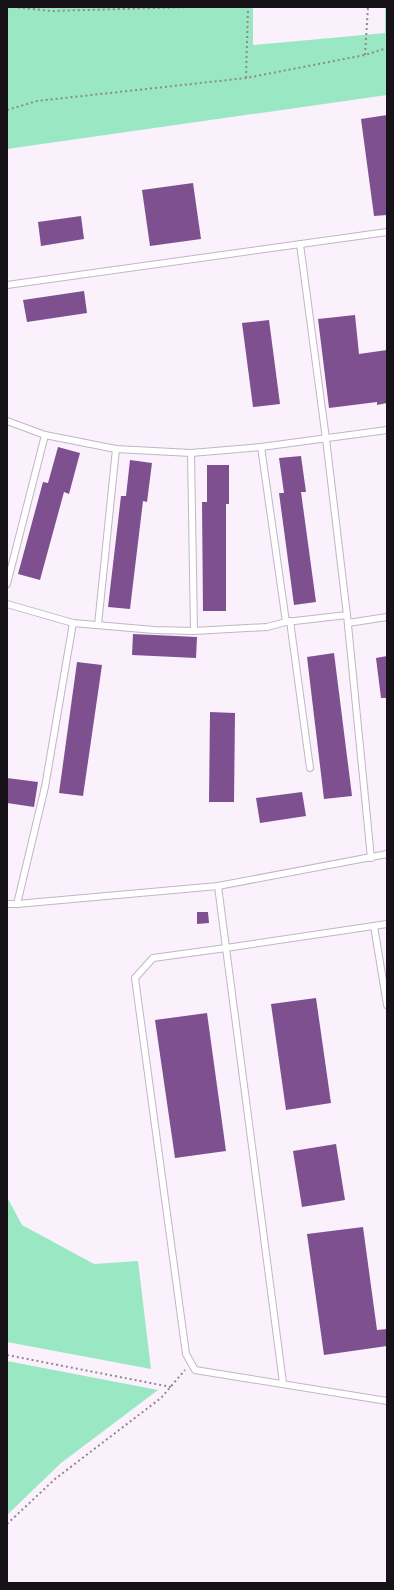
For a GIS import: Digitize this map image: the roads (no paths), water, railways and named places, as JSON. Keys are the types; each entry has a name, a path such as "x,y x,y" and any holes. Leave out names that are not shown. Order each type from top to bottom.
{"lane":[{"path":"7,285 387,232"},
{"path":"300,244 326,439 348,623 371,858"},
{"path":"7,421 45,435 116,448 191,453 261,447 387,430"},
{"path":"7,584 45,435"},
{"path":"261,447 310,768"},
{"path":"98,625 116,448"},
{"path":"191,453 194,631"},
{"path":"7,604 73,623 154,630 194,631 267,627 288,622 347,615"},
{"path":"348,623 387,617"},
{"path":"17,904 45,787 73,623"},
{"path":"7,904 218,886 387,854"},
{"path":"218,886 283,1383"},
{"path":"387,924 153,958 135,978 186,1354 195,1370 387,1401"},
{"path":"374,926 387,1005"}]}
